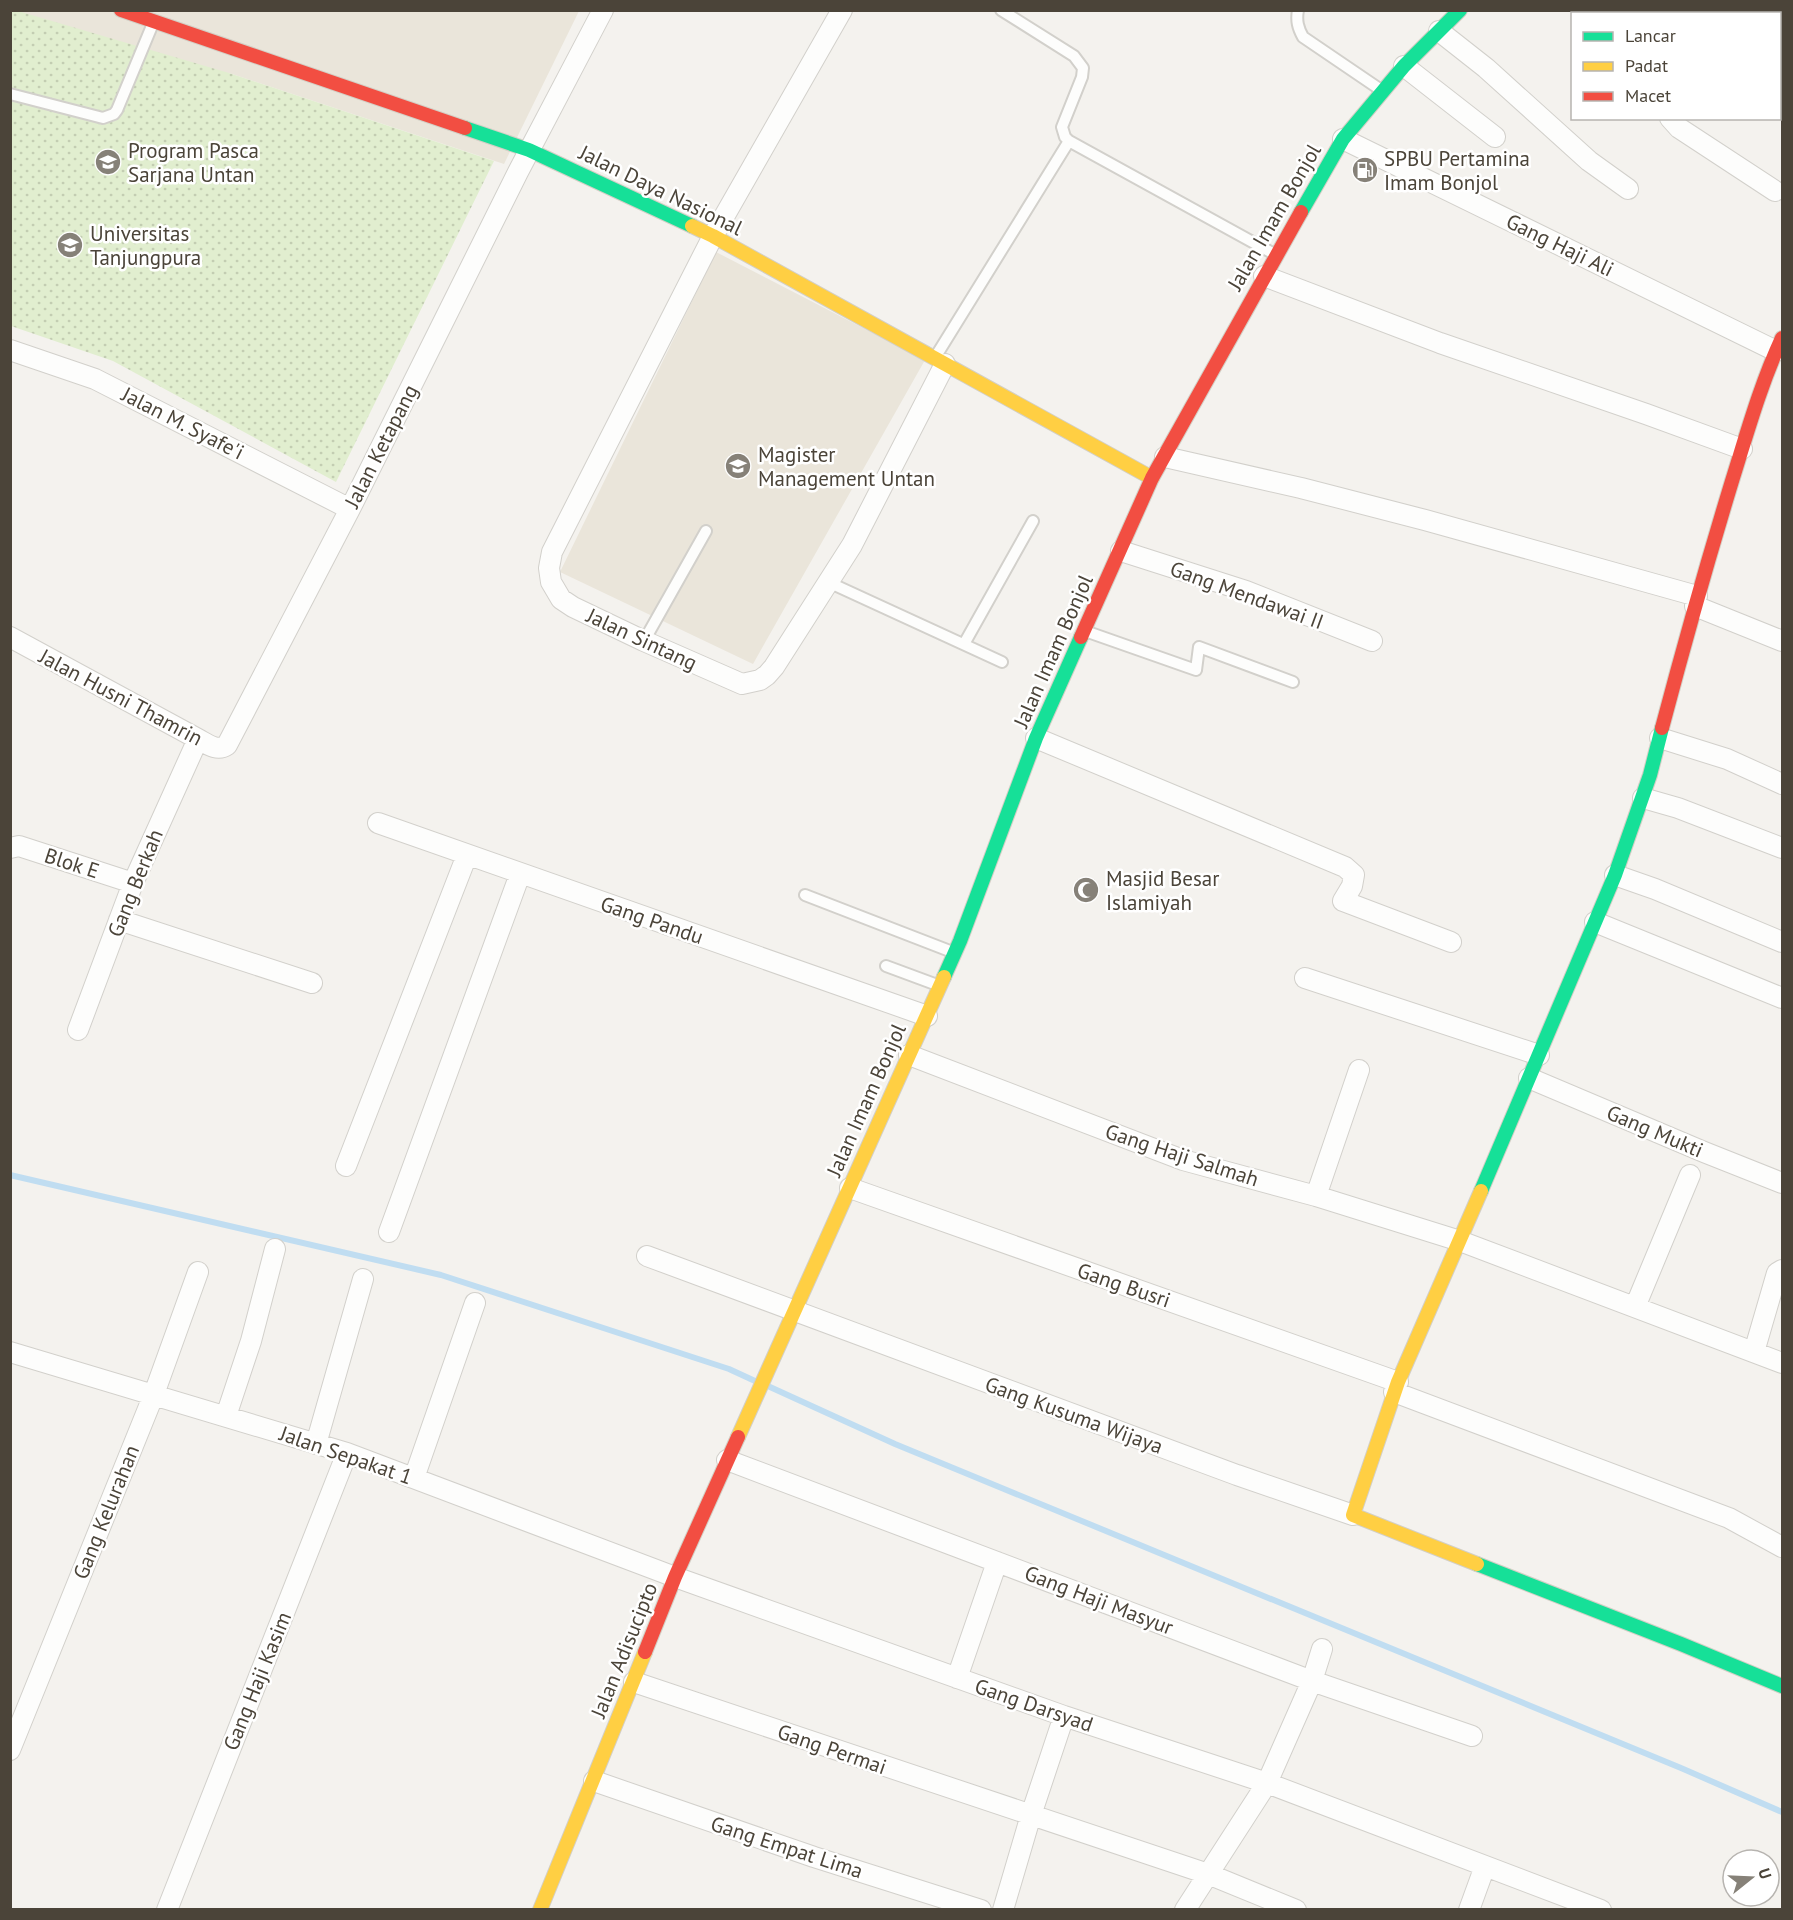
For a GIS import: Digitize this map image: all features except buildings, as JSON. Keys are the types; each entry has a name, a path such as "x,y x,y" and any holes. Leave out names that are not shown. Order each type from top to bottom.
{"street":[{"name":"Jalan Daya Nasional","path":"121,10 529,150 713,236 1152,478"},
{"name":"Jalan Ketapang","path":"230,740 350,509 529,150 603,10"},
{"name":"Jalan Sintang","path":"842,10 713,236 552,552 549,568 551,582 561,599 573,608 742,684 751,683 767,675 852,545 939,362"},
{"name":"Jalan Imam Bonjol","path":"752,1407 955,953 1036,738 1152,478 1343,139 1404,66 1460,10"},
{"path":"1439,31 1486,68 1589,161 1628,189"},
{"path":"1404,66 1495,137"},
{"path":"1672,120 1679,128 1775,191"},
{"name":"Gang Haji Ali","path":"1343,139 1779,352"},
{"path":"1264,276 1440,343 1742,449"},
{"name":"Jalan M. Syafe'i","path":"10,350 95,379 350,509"},
{"path":"1779,352 1742,449 1696,601 1643,798 1615,875 1396,1387 1353,1515 1659,1635 1782,1686"},
{"path":"1165,457 1301,488 1425,520 1696,601 1782,641"},
{"name":"Gang Mendawai II","path":"1121,551 1246,591 1372,641"},
{"name":"Jalan Husni Thamrin","path":"10,637 198,739 220,748 227,745 230,740"},
{"path":"1036,738 1345,867 1354,875 1355,881 1343,901 1451,942"},
{"path":"1660,738 1727,759 1782,784"},
{"name":"Gang Berkah","path":"78,1030 133,883 198,739"},
{"path":"1643,798 1678,808 1782,848"},
{"name":"Gang Pandu","path":"378,823 927,1016"},
{"name":"Blok E","path":"10,848 19,846 133,883"},
{"path":"346,1166 467,855"},
{"path":"389,1232 520,874"},
{"path":"1615,875 1655,889 1782,942"},
{"path":"119,920 312,983"},
{"path":"1595,922 1782,998"},
{"path":"1305,978 1539,1054"},
{"name":"Gang Haji Salmah","path":"909,1055 1183,1160 1316,1196 1460,1241 1782,1363"},
{"path":"1316,1196 1359,1070"},
{"name":"Gang Mukti","path":"1529,1078 1782,1184"},
{"path":"1635,1307 1690,1174"},
{"name":"Gang Busri","path":"850,1188 1396,1387 1719,1515 1782,1547"},
{"path":"226,1416 251,1341 275,1249"},
{"name":"Gang Kusuma Wijaya","path":"647,1256 1215,1467 1353,1515"},
{"path":"1754,1352 1777,1274 1782,1270"},
{"name":"Gang Kelurahan","path":"10,1750 154,1394 198,1272"},
{"path":"316,1444 363,1279"},
{"path":"414,1478 475,1303"},
{"name":"Jalan Sepakat 1","path":"10,1352 347,1453 675,1577"},
{"name":"Jalan Adisucipto","path":"540,1910 675,1577 752,1407"},
{"name":"Gang Haji Kasim","path":"167,1910 347,1453"},
{"name":"Gang Haji Masyur","path":"727,1460 1311,1681 1472,1736"},
{"path":"957,1678 997,1562"},
{"name":"Gang Darsyad","path":"675,1577 1064,1716 1267,1783 1601,1910"},
{"path":"1185,1910 1267,1783 1311,1681 1322,1649"},
{"name":"Gang Permai","path":"634,1682 1208,1874 1296,1910"},
{"path":"1003,1910 1030,1815 1064,1716"},
{"name":"Gang Empat Lima","path":"594,1781 814,1857 981,1910"},
{"path":"1468,1910 1485,1866"}],"lane":[{"path":"1001,10 1074,56 1083,68 1082,77 1062,127 1069,141 1276,255"},
{"path":"1298,10 1296,20 1303,37 1382,91"},
{"path":"10,94 103,118 109,117 117,110 154,21"},
{"path":"939,362 1069,141"},
{"path":"963,644 1033,521"},
{"path":"644,641 706,531"},
{"path":"828,582 1002,662"},
{"path":"1085,631 1196,670 1198,647 1293,682"},
{"path":"805,895 955,953"},
{"path":"886,966 940,987"}],"shaded area":[{"name":"Universitas Tanjungpura","path":"11,11 579,11 504,164 229,73 11,326"},
{"name":"Magister Management Untan","path":"716,252 925,360 753,664 560,572"}],"green space":[{"path":"11,11 18,11 229,73 494,161 336,482 113,361 11,326"}],"waterway":[{"path":"10,1175 441,1275 729,1369 755,1381"},
{"path":"770,1387 895,1444 1681,1768 1782,1812"}],"traffic: fast":[{"path":"1301,212 1343,139 1404,66 1460,10"},
{"path":"465,128 529,150 692,226"},
{"path":"944,977 960,941 1036,738 1081,637"},
{"path":"1481,1191 1615,875 1650,775 1662,728"},
{"path":"1477,1564 1782,1686"}],"traffic: slow":[{"path":"692,226 1152,478"},
{"path":"738,1437 944,977"},
{"path":"1477,1564 1353,1515 1398,1382 1481,1191"},
{"path":"540,1910 645,1652"}],"traffic: jam":[{"path":"121,10 465,128"},
{"path":"1081,637 1152,478 1301,212"},
{"path":"1662,728 1732,481 1761,390 1782,338"},
{"path":"645,1652 675,1577 738,1437"}],"place":[{"name":"Program Pasca Sarjana Untan","path":"108,162"},
{"name":"SPBU Pertamina Imam Bonjol","path":"1365,170"},
{"name":"Universitas Tanjungpura","path":"70,245"},
{"name":"Magister Management Untan","path":"738,466"},
{"name":"Masjid Besar Islamiyah","path":"1086,890"}]}
